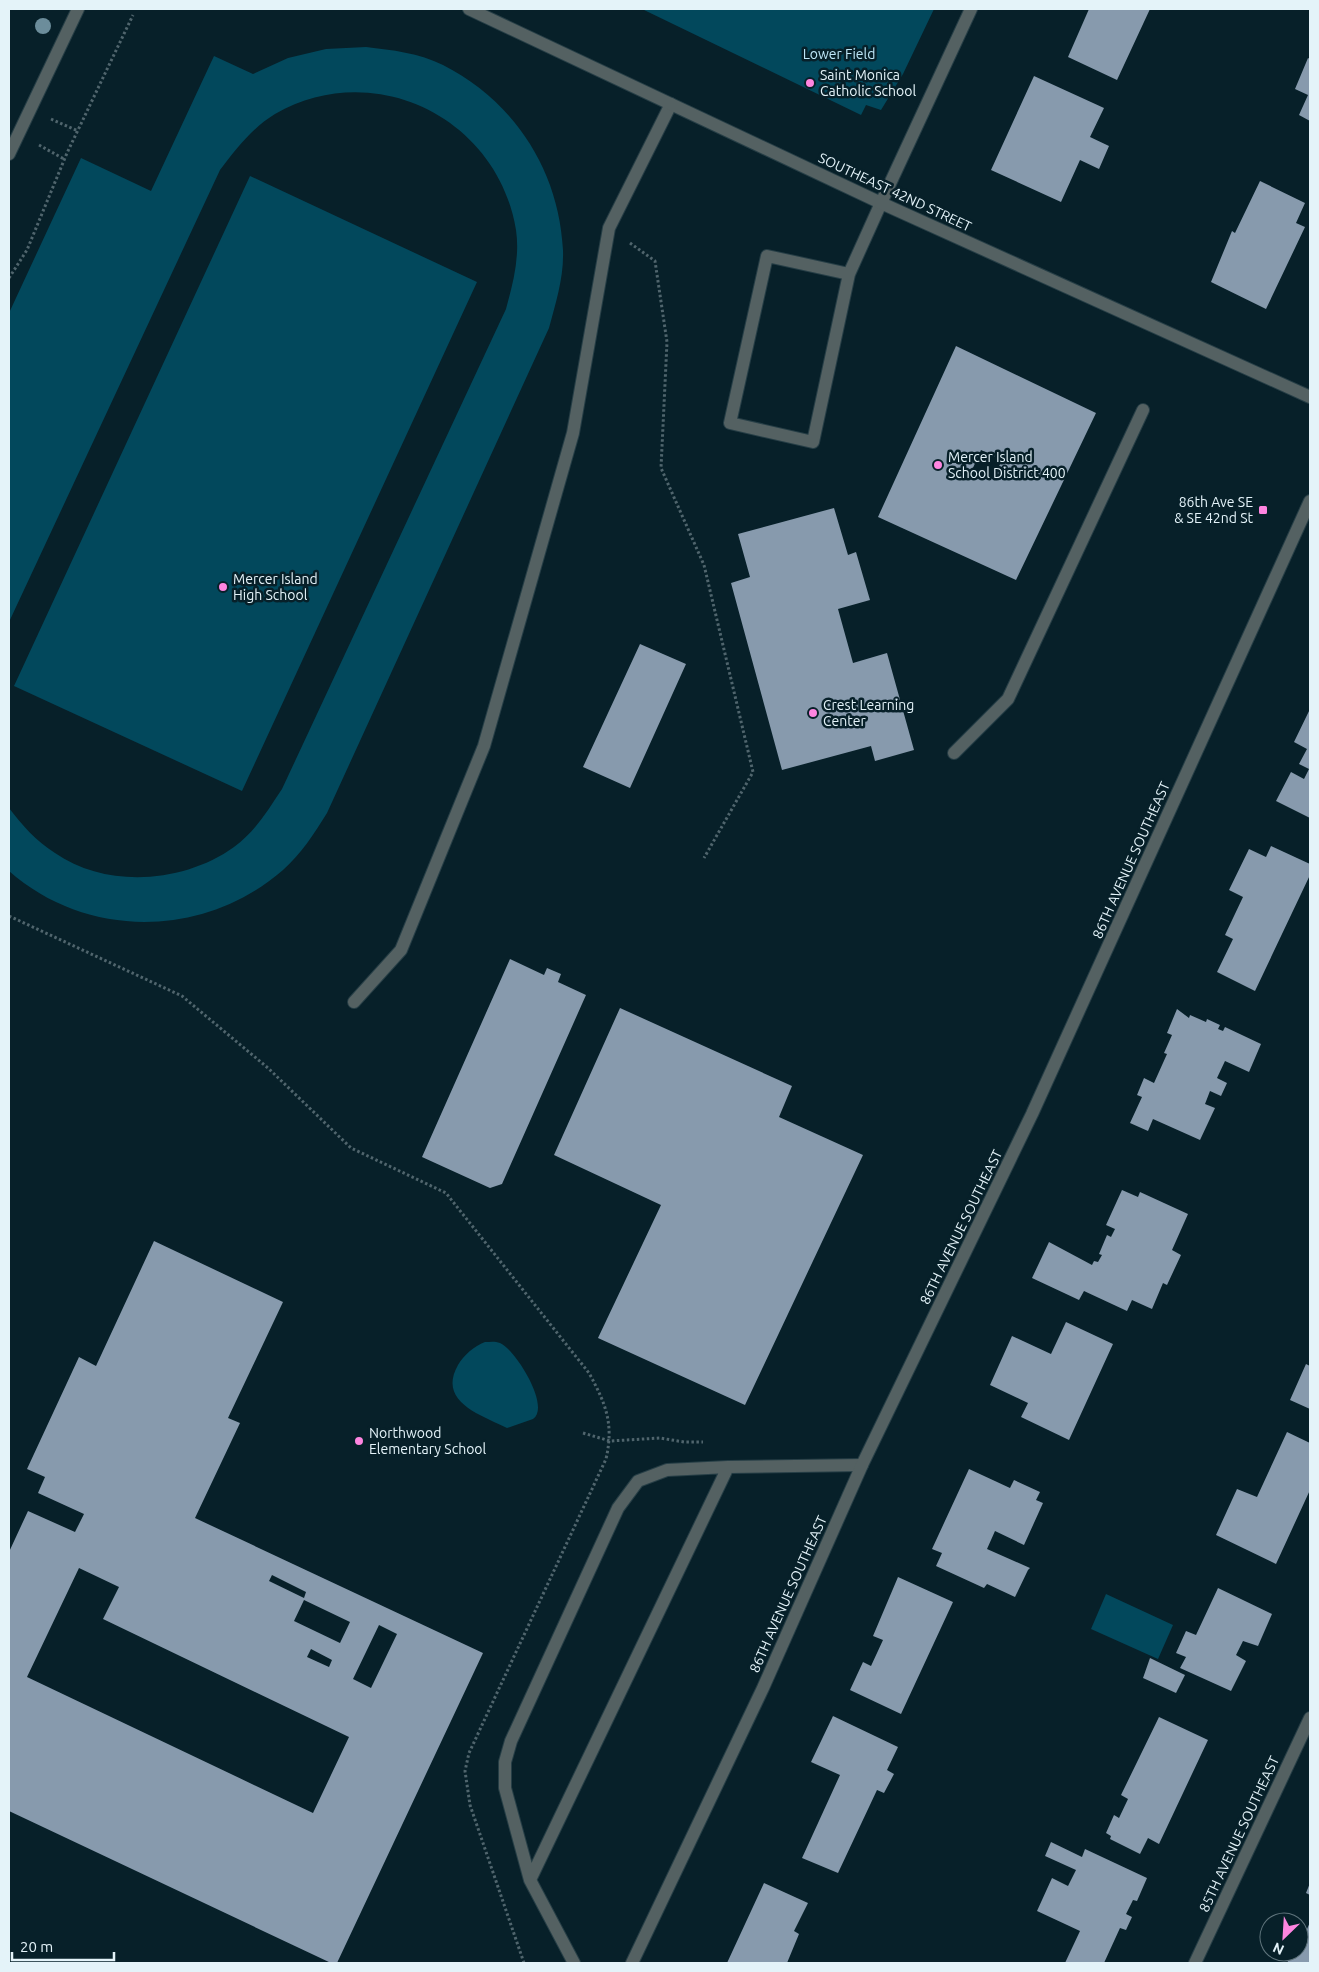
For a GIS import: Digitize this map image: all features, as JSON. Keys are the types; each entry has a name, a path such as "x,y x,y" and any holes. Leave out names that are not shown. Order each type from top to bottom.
{"street":[{"path":"9,154 78,9"},
{"name":"SOUTHEAST 42ND STREET","path":"469,9 881,203 1310,397"},
{"path":"849,274 767,256 730,423 813,442 849,274 971,9"},
{"path":"354,1002 401,950 484,746 573,433 609,228 671,104"},
{"path":"954,753 1008,699 1143,410"},
{"name":"86TH AVENUE SOUTHEAST","path":"632,1963 763,1688 862,1465 1032,1114 1310,501"},
{"path":"574,1963 530,1880 505,1788 504,1762 511,1741 618,1508 638,1481 667,1470 862,1465"},
{"path":"530,1880 728,1467"},
{"name":"85TH AVENUE SOUTHEAST","path":"1196,1963 1310,1718"}],"path":[{"path":"9,278 28,250 76,131 133,15"},
{"path":"36,143 64,159"},
{"path":"609,228 655,261 667,342 661,468 704,565 753,772 704,858"},
{"path":"9,916 182,996 268,1068 351,1148 446,1193 582,1364"},
{"path":"583,1432 610,1441 660,1438 684,1442 712,1442"}],"green space":[{"name":"Lower Field","path":"642,9 934,9 903,74 881,110 866,105 861,115"},
{"path":"366,47 415,55 443,65 468,80 491,98 511,118 528,141 542,166 553,192 560,221 563,250 561,280 549,328 327,813 290,864 252,892 218,909 183,918 146,922 109,919 74,910 40,894 9,871 9,808 30,832 55,853 76,865 98,872 121,876 145,877 169,874 192,868 214,859 234,847 255,828 282,789 506,309 516,260 516,230 505,191 485,157 458,129 426,109 390,96 352,92 313,98 275,114 259,126 245,139 220,170 9,622 9,313 81,158 151,191 214,56 253,74 288,58 326,49"},
{"path":"250,176 477,282 242,791 14,686"},
{"path":"485,1342 500,1343 507,1348 522,1367 535,1392 538,1403 537,1413 533,1419 507,1428 475,1412 457,1398 453,1389 453,1378 458,1365 470,1351"},
{"path":"1106,1594 1173,1625 1158,1659 1091,1629"}],"building":[{"path":"1089,9 1150,9 1117,80 1068,57"},
{"path":"1308,58 1310,59 1310,121 1299,115 1308,95 1295,89"},
{"path":"1034,76 1104,108 1090,137 1109,146 1099,169 1080,160 1061,202 991,170"},
{"path":"1260,181 1305,203 1296,223 1305,227 1266,309 1211,282 1232,231 1235,233"},
{"name":"Mercer Island School District 400","path":"956,346 1096,413 1016,580 878,517","holes":["981,450 1002,460 993,479 972,470"]},
{"path":"834,508 848,555 856,552 870,600 838,609 853,663 887,653 914,750 875,761 871,746 782,770 731,583 750,577 738,534"},
{"path":"640,644 686,664 630,788 583,767"},
{"path":"1310,709 1310,818 1276,801 1291,772 1304,779 1309,769 1299,764 1307,749 1294,742"},
{"path":"1271,846 1310,864 1310,875 1255,991 1217,972 1233,939 1225,935 1243,897 1229,890 1249,849 1266,857"},
{"path":"510,959 544,975 547,968 561,974 558,982 586,995 502,1184 490,1188 422,1157"},
{"path":"620,1008 792,1086 779,1117 863,1155 745,1405 598,1338 661,1205 554,1155"},
{"path":"1177,1009 1189,1018 1190,1015 1206,1022 1207,1019 1220,1025 1218,1029 1223,1031 1225,1027 1261,1044 1249,1072 1225,1061 1217,1078 1227,1083 1221,1096 1210,1091 1205,1104 1215,1108 1200,1140 1153,1119 1148,1131 1130,1123 1142,1097 1137,1095 1144,1078 1154,1083 1167,1054 1164,1053 1172,1035 1167,1033"},
{"path":"1122,1190 1138,1197 1140,1192 1188,1214 1172,1250 1181,1255 1167,1285 1163,1283 1152,1309 1132,1300 1127,1311 1084,1291 1079,1300 1032,1278 1049,1242 1092,1265 1094,1261 1098,1262 1102,1255 1099,1254 1107,1235 1111,1237 1115,1229 1106,1225"},
{"path":"154,1241 283,1302 228,1418 240,1423 195,1518 483,1653 337,1963 331,1963 9,1811 9,1552 28,1511 75,1532 84,1514 38,1493 45,1477 27,1469 79,1357 96,1366","holes":["79,1568 119,1587 103,1619 349,1737 313,1813 27,1677","272,1575 306,1592 304,1598 269,1581","304,1600 350,1622 340,1643 294,1621","379,1625 397,1634 371,1688 353,1679","311,1649 332,1660 329,1667 307,1657"]},
{"path":"1066,1322 1113,1344 1069,1440 1021,1417 1028,1403 990,1385 1012,1336 1051,1354"},
{"path":"1306,1364 1310,1366 1310,1409 1290,1400"},
{"path":"1287,1432 1310,1443 1310,1490 1276,1564 1216,1535 1237,1489 1257,1497"},
{"path":"969,1469 1010,1488 1014,1480 1040,1492 1036,1500 1043,1503 1024,1545 995,1531 987,1549 1030,1568 1015,1597 987,1584 984,1588 936,1566 942,1553 932,1549"},
{"path":"898,1577 953,1602 901,1714 850,1690 863,1662 871,1666 883,1640 873,1636"},
{"path":"1218,1588 1272,1614 1258,1646 1243,1641 1236,1655 1246,1661 1231,1691 1180,1668 1186,1657 1176,1653 1186,1631 1196,1635"},
{"path":"1150,1658 1185,1675 1176,1693 1143,1678"},
{"path":"833,1716 898,1747 887,1770 894,1774 884,1793 877,1790 838,1873 802,1858 840,1775 811,1762"},
{"path":"1159,1717 1208,1740 1159,1844 1148,1838 1140,1854 1110,1839 1111,1836 1106,1833 1114,1815 1119,1818 1128,1799 1121,1795"},
{"path":"1051,1842 1082,1857 1085,1849 1147,1878 1137,1901 1133,1900 1126,1914 1132,1917 1126,1930 1120,1928 1104,1963 1065,1963 1080,1931 1037,1911 1052,1878 1068,1886 1076,1870 1045,1856"},
{"path":"764,1883 808,1903 794,1931 799,1934 787,1963 727,1963"},
{"path":"1310,1883 1310,1895 1306,1893"},
{"path":"1310,1922 1310,1963 1287,1963 1309,1962"}],"place":[{"name":"Saint Monica Catholic School","path":"810,83"},
{"name":"Mercer Island School District 400","path":"938,465"},
{"name":"86th Ave SE & SE 42nd St","path":"1263,510"},
{"name":"Mercer Island High School","path":"223,587"},
{"name":"Crest Learning Center","path":"813,713"},
{"name":"Northwood Elementary School","path":"359,1441"}]}
